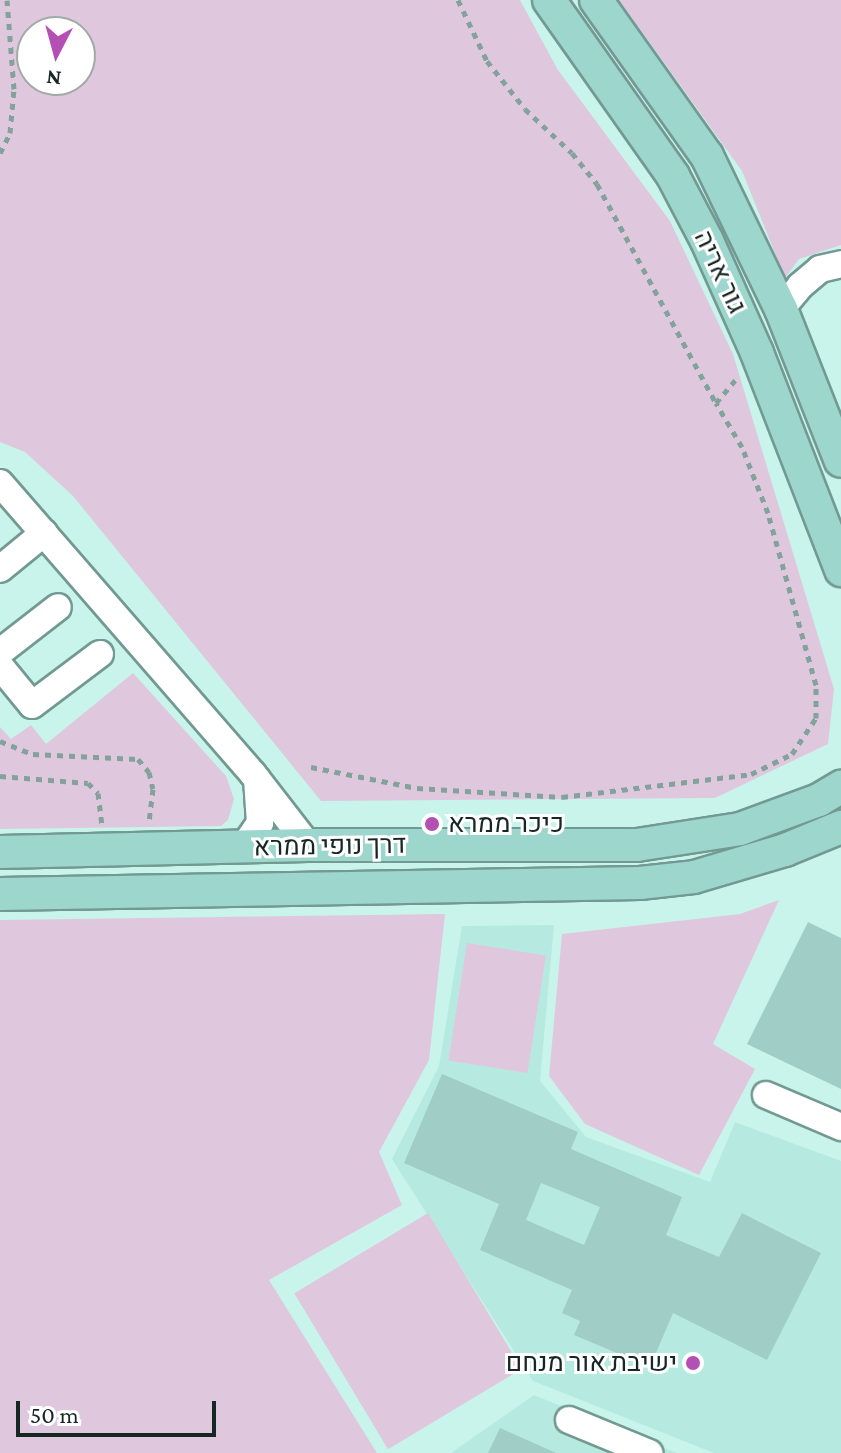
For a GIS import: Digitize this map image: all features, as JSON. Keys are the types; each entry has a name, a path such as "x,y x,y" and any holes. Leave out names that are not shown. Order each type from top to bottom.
{"main road":[{"name":"גור אריה","path":"549,0 673,176 707,241 757,353 841,570"},
{"name":"גור אריה","path":"596,0 707,156 781,309 841,461"},
{"name":"דרך נופי ממרא","path":"0,852 308,845 637,845 740,829 819,800 841,787"},
{"name":"דרך נופי ממרא","path":"0,894 640,883 694,877 785,850 841,827"}],"street":[{"path":"781,309 800,286 820,269 841,264"},
{"path":"0,483 257,779 308,845"},
{"path":"0,569 44,533"},
{"path":"0,652 58,607"},
{"path":"0,666 32,705 100,654"},
{"path":"244,846 260,823 257,779"},
{"path":"766,1095 841,1127"},
{"path":"569,1420 649,1453"}],"path":[{"path":"0,153 10,133 14,89 7,0"},
{"path":"311,767 417,788 562,797 751,774 792,754 816,718 816,685 768,513 742,447 597,184 572,153 525,109 487,61 458,0"},
{"path":"716,403 757,353"},
{"path":"0,741 33,754 138,759 149,772 153,789 146,848"},
{"path":"0,776 88,783 101,803 103,849"}],"shaded area":[{"path":"0,0 520,0 558,70 670,221 733,354 834,689 828,744 715,798 321,801 73,496 25,452 0,442"},
{"path":"619,0 841,0 841,245 799,259 785,278 742,171"},
{"path":"133,673 226,776 234,799 228,820 221,826 0,829 0,727 11,739 31,725 46,744"},
{"path":"779,900 713,1044 755,1069 699,1175 585,1124 549,1076 562,934 740,914"},
{"path":"445,914 429,1060 379,1152 402,1205 269,1280 377,1453 0,1453 0,920"},
{"path":"554,925 540,1081 586,1137 710,1182 735,1122 841,1161 841,1453 714,1453 533,1381 392,1159 439,1066 462,926"},
{"path":"467,943 546,956 527,1073 448,1061"},
{"path":"428,1213 522,1369 388,1449 294,1293"},
{"path":"534,1395 677,1453 451,1453"}],"building":[{"path":"808,922 841,938 841,1089 747,1044"},
{"path":"442,1074 578,1132 571,1149 682,1197 666,1235 719,1257 742,1213 821,1253 767,1360 673,1313 650,1367 574,1335 580,1321 562,1313 572,1290 480,1250 499,1204 404,1163","holes":["541,1183 600,1207 584,1245 526,1220"]},
{"path":"500,1428 556,1453 488,1453"}],"place":[{"name":"כיכר ממרא","path":"432,824"},
{"name":"ישיבת אור מנחם","path":"693,1363"}]}
